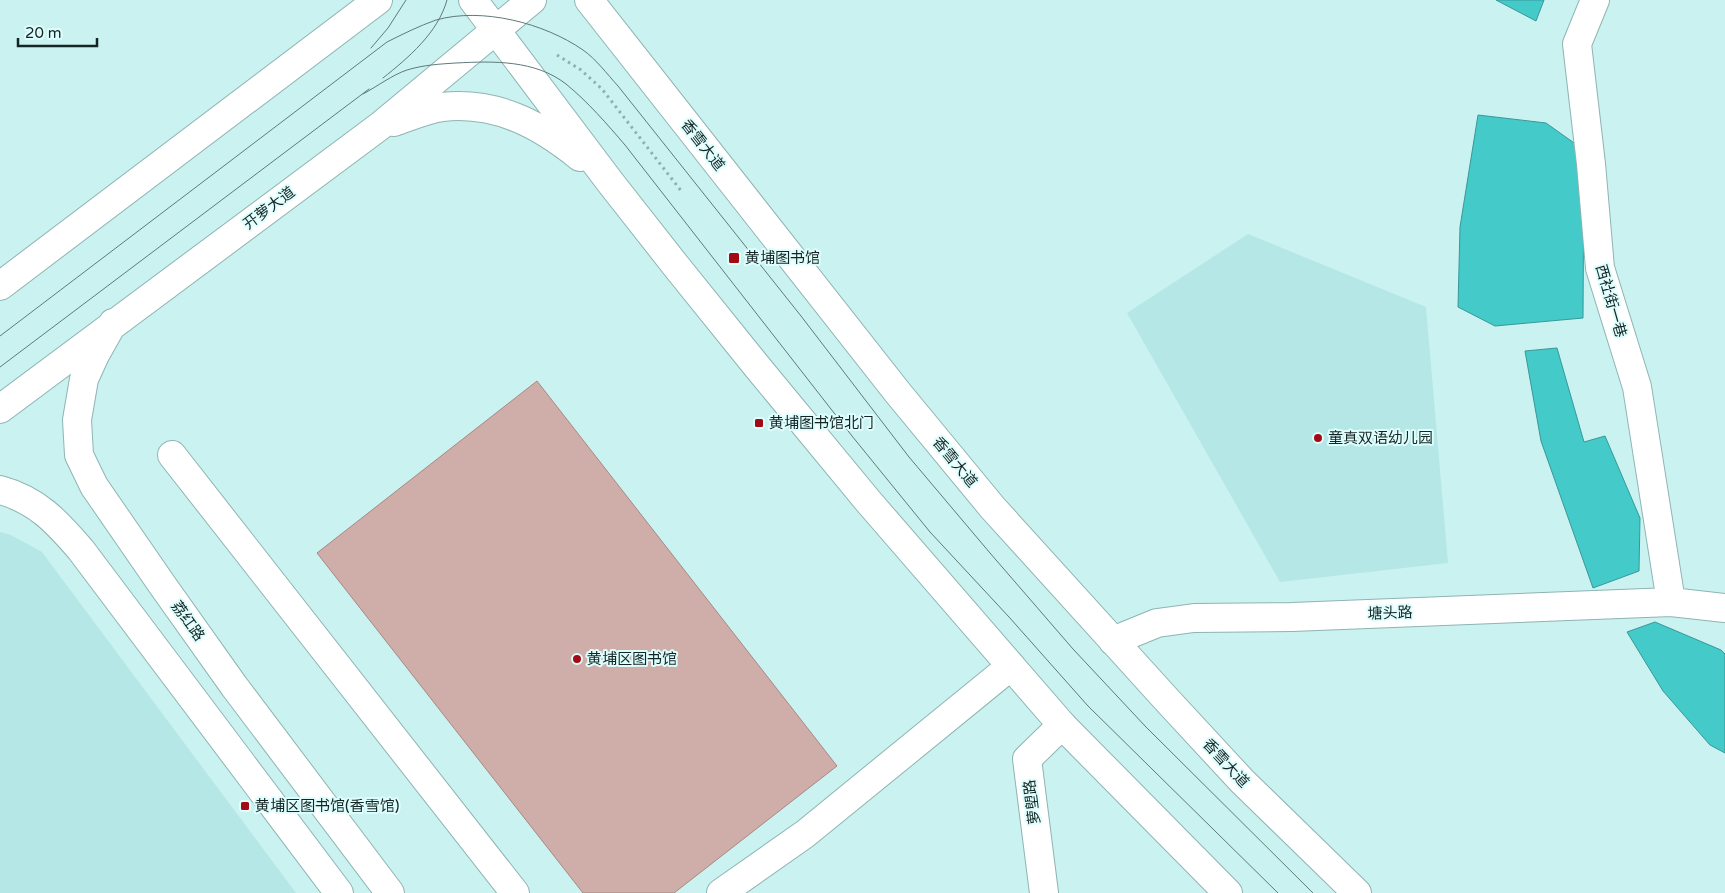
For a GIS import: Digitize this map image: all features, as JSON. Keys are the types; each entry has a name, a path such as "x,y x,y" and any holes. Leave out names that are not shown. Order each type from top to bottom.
{"main road":[{"path":"340,28 359,0"},
{"path":"0,286 378,0"},
{"path":"473,0 610,182 868,501 1062,725 1228,893"},
{"name":"开萝大道","path":"0,408 380,126 532,0"},
{"name":"香雪大道","path":"589,0 898,393 992,507 1242,781 1357,893"},
{"name":"西社街一巷","path":"1595,0 1577,44 1591,164 1600,268 1637,387 1671,602"},
{"path":"380,126 440,107 472,106 506,112 533,124 560,141 610,182"},
{"name":"荔红路","path":"113,323 95,355 84,380 77,420 80,455 94,486 234,686 390,893"},
{"path":"172,455 515,893"},
{"path":"0,490 35,504 56,521 82,550 339,893"},
{"name":"塘头路","path":"1113,640 1157,623 1194,618 1292,617 1671,602 1725,608"},
{"path":"720,893 806,834 1011,666"},
{"name":"萝塱路","path":"1044,893 1027,759 1062,725"}],"path":[{"path":"557,54 581,70 602,88 682,192"}],"shaded area":[{"name":"童真双语幼儿园","path":"1248,234 1426,307 1448,563 1280,582 1127,313"},
{"path":"0,532 11,535 42,552 296,893 0,893"}],"water":[{"path":"1496,0 1544,0 1536,21"},
{"path":"1478,115 1546,123 1584,150 1583,318 1495,326 1458,307 1460,227"},
{"path":"1557,348 1584,442 1605,436 1640,518 1639,571 1593,588 1541,441 1525,351"},
{"path":"1655,622 1721,650 1725,654 1725,753 1710,745 1663,691 1627,632"}],"building":[{"name":"黄埔区图书馆","path":"537,381 837,766 674,893 583,893 317,553"}],"tram line":[{"path":"371,48 388,28 406,0"},
{"path":"383,78 421,44 437,23 447,0"},
{"path":"0,336 387,42 430,22 454,16 473,15 512,20 550,32 583,50 597,62 618,86 801,316 909,457 1073,649 1146,727 1313,893"},
{"path":"363,94 407,70 438,64 456,63 499,62 528,66 554,76 566,84 597,113 625,145 852,436 930,532 1088,706 1278,893"},
{"path":"0,367 369,89"}],"place":[{"name":"黄埔图书馆","path":"734,258"},
{"name":"黄埔图书馆北门","path":"759,423"},
{"name":"童真双语幼儿园","path":"1318,438"},
{"name":"黄埔区图书馆","path":"577,659"},
{"name":"黄埔区图书馆(香雪馆)","path":"245,806"}]}
